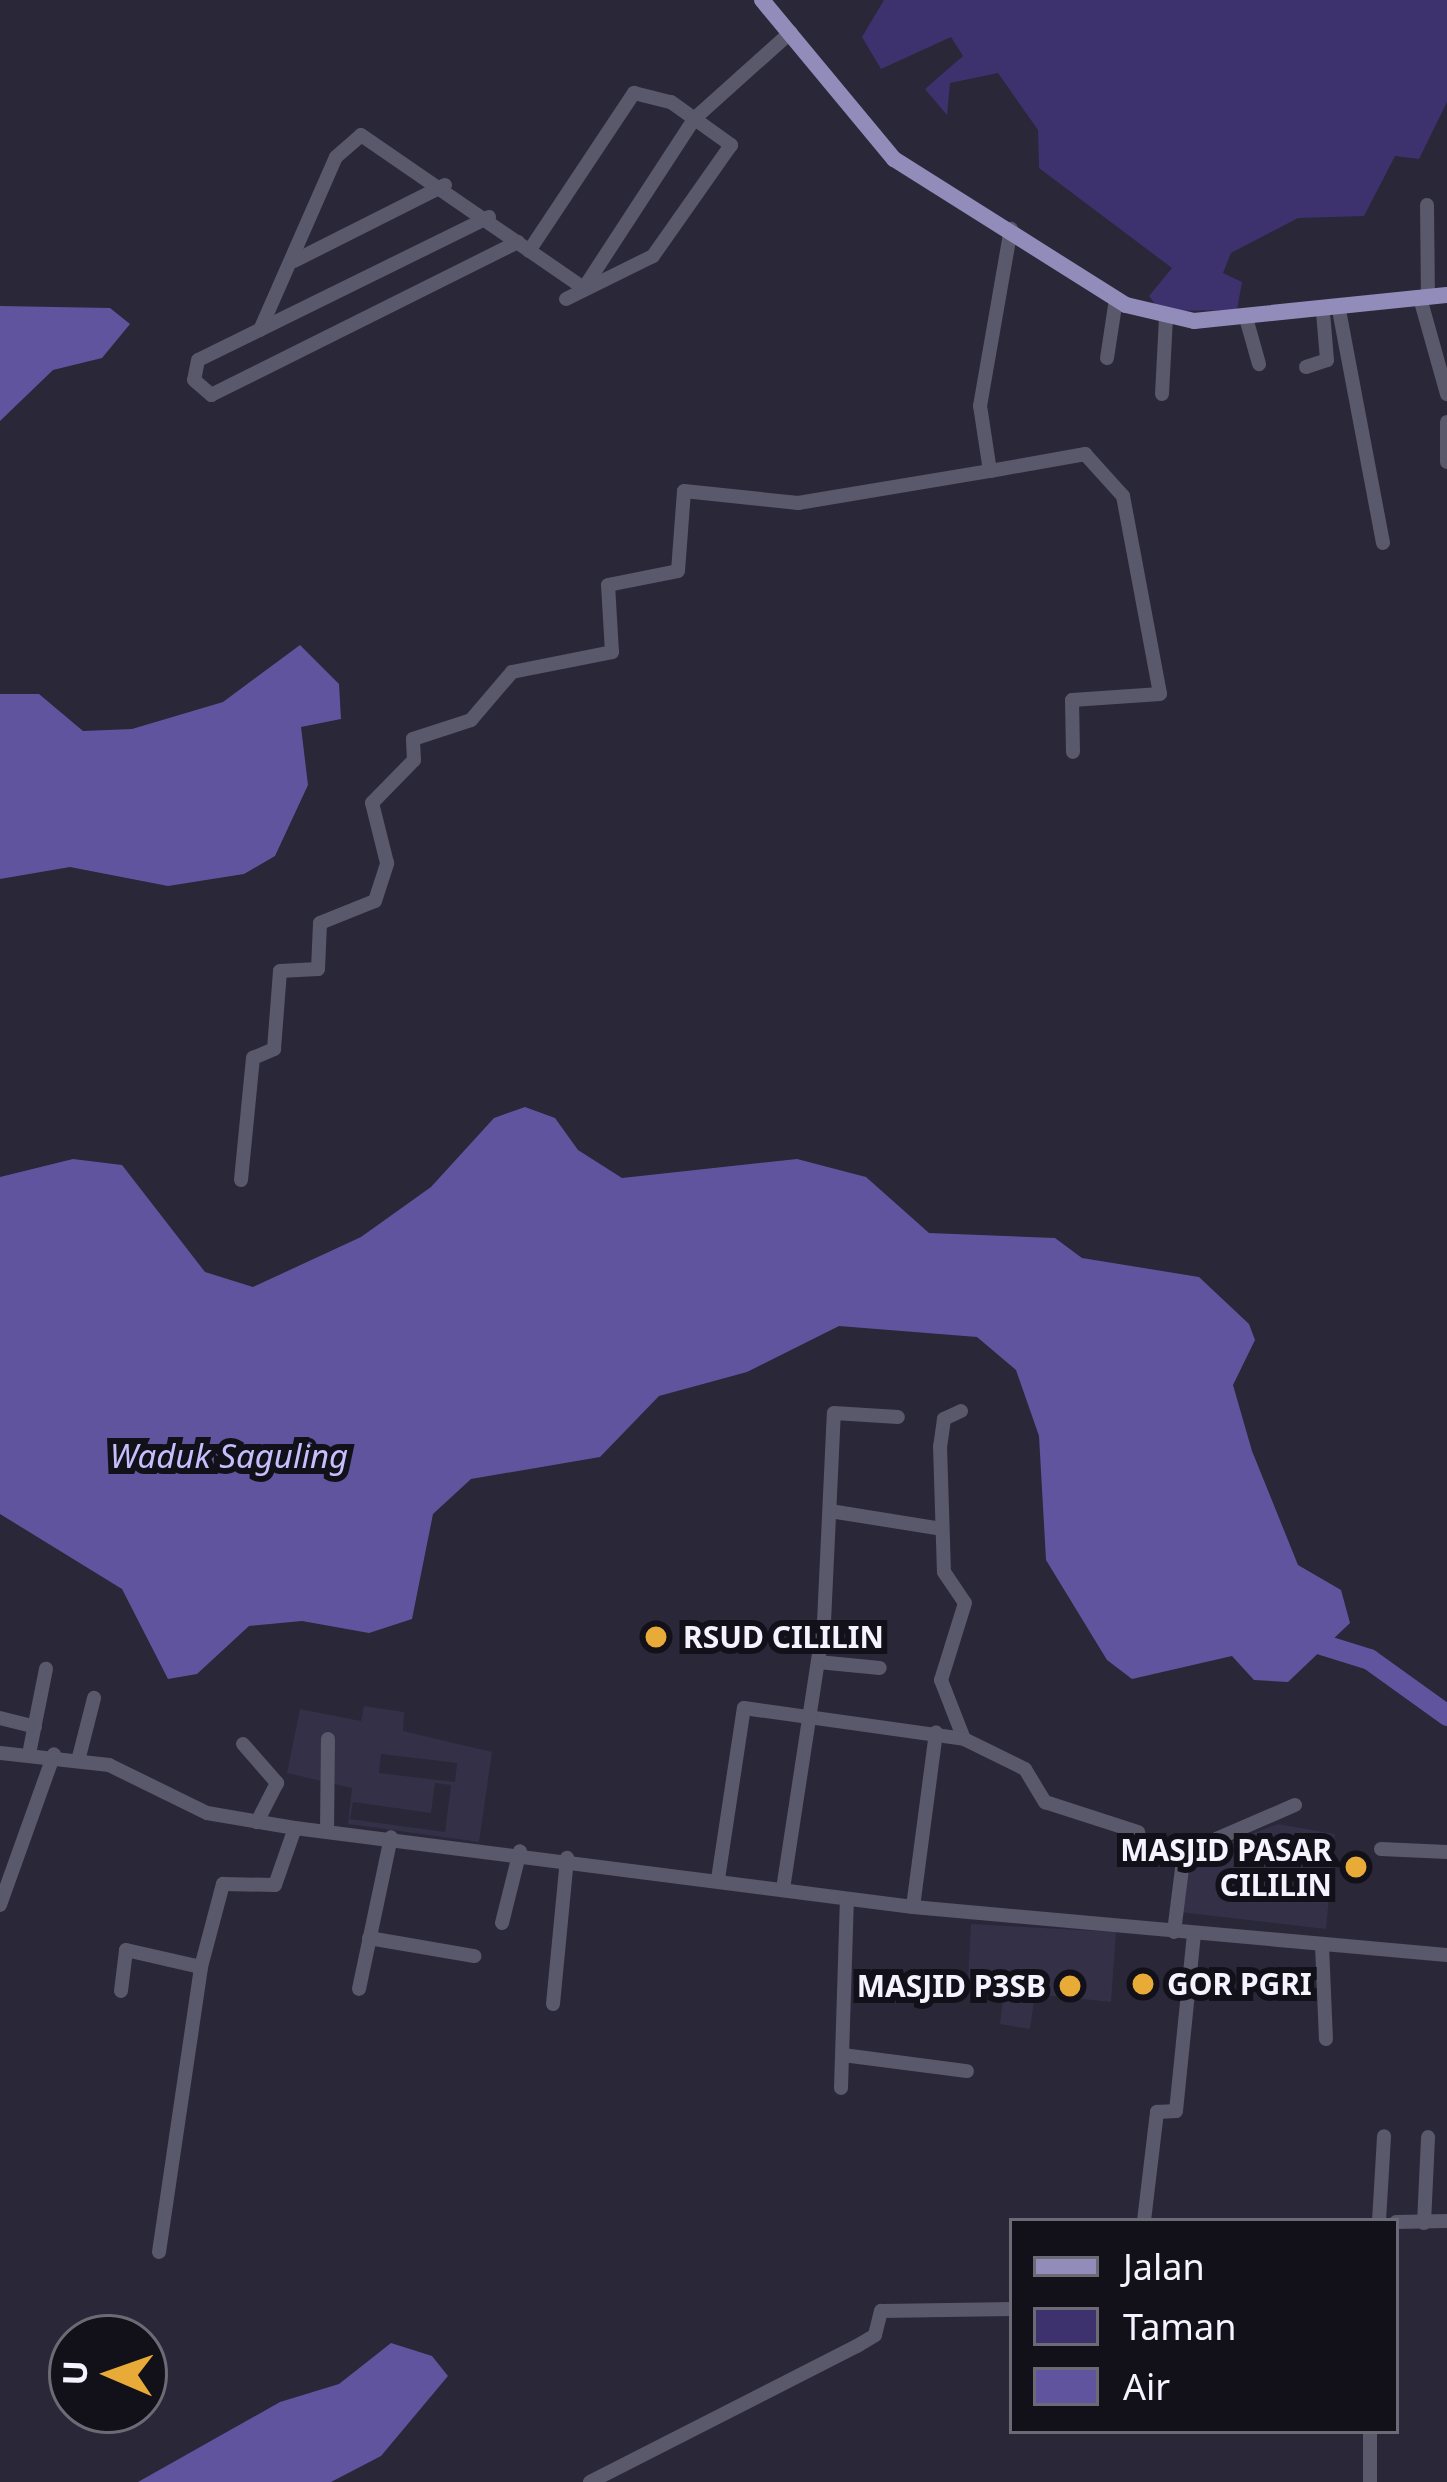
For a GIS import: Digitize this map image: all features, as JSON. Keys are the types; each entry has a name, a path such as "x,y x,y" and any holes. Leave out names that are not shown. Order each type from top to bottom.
{"main road":[{"path":"762,0 894,160 1116,299 1166,317 1246,319 1432,296"}],"street":[{"path":"584,288 694,119 791,32"},
{"path":"489,217 198,360 194,380 211,395 524,247 634,93 694,119 730,153 653,256 566,299"},
{"path":"260,330 336,157 361,135 445,185 584,288"},
{"path":"293,262 445,185"},
{"path":"1426,205 1432,296 1447,394"},
{"path":"990,471 980,406 1011,230"},
{"path":"1107,358 1116,299"},
{"path":"1306,367 1327,360 1331,311"},
{"path":"1331,311 1343,374 1361,391 1383,543"},
{"path":"1162,394 1166,317"},
{"path":"1246,319 1258,364"},
{"path":"1447,422 1447,462"},
{"path":"1352,441 1369,440"},
{"path":"241,1180 253,1058 274,1049 280,971 318,969 320,922 375,902 387,863 372,803 414,760 413,739 471,720 512,672 611,653 608,585 678,571 684,490 806,502 1085,454 1124,496 1160,694 1072,700 1073,752"},
{"path":"783,1889 818,1662 836,1411 898,1418"},
{"path":"961,1411 943,1423 942,1529 944,1572 965,1604 941,1680 964,1739"},
{"path":"830,1511 942,1529"},
{"path":"818,1662 880,1667"},
{"path":"29,1754 46,1669"},
{"path":"79,1757 94,1698"},
{"path":"718,1879 741,1710 964,1739 1025,1768 1046,1802 1138,1832"},
{"path":"0,1718 35,1727"},
{"path":"913,1907 936,1733"},
{"path":"327,1831 328,1738"},
{"path":"243,1744 278,1783 256,1822"},
{"path":"0,1753 79,1757 207,1813 296,1828 520,1851 913,1907 1447,1955"},
{"path":"0,1905 53,1754"},
{"path":"1174,1932 1184,1853 1295,1805"},
{"path":"159,2252 201,1967 224,1884 275,1885 296,1828"},
{"path":"359,1989 391,1837"},
{"path":"1382,1849 1447,1852"},
{"path":"502,1923 520,1851"},
{"path":"553,2004 567,1858"},
{"path":"841,2088 847,1899"},
{"path":"1144,2218 1157,2112 1176,2110 1194,1934"},
{"path":"369,1938 474,1956"},
{"path":"1322,1945 1326,2039"},
{"path":"121,1990 128,1950 201,1967"},
{"path":"843,2055 967,2071"},
{"path":"1376,2218 1384,2136"},
{"path":"1424,2223 1428,2137"},
{"path":"1399,2222 1447,2222"},
{"path":"590,2482 857,2346 875,2335 881,2311 1009,2309"},
{"path":"1370,2434 1370,2482"}],"shaded area":[{"path":"364,1706 404,1712 403,1731 492,1752 479,1842 348,1824 352,1788 287,1773 300,1709 361,1721","holes":["381,1754 457,1763 455,1782 379,1773","435,1783 451,1785 445,1832 350,1819 353,1802 431,1813"]},
{"path":"1278,1824 1335,1834 1326,1929 1180,1912 1182,1872 1198,1854"},
{"path":"971,1924 1116,1932 1111,2002 1035,1994 1030,2029 1000,2024 1005,1983 968,1979"}],"green space":[{"path":"884,0 1447,0 1447,102 1419,159 1395,156 1364,216 1298,218 1231,253 1223,273 1242,282 1237,310 1160,311 1149,296 1172,268 1039,168 1038,130 998,73 950,83 947,115 925,89 963,56 951,37 881,69 862,37"}],"water":[{"path":"0,306 110,308 130,324 102,358 53,370 0,421"},
{"path":"300,645 339,684 341,719 301,727 308,785 275,856 244,874 168,886 70,867 0,879 0,694 39,694 83,731 132,729 223,702"},
{"name":"Waduk Saguling","path":"525,1107 555,1118 578,1150 622,1178 797,1159 866,1177 929,1233 1055,1238 1082,1258 1199,1277 1249,1324 1255,1340 1233,1385 1252,1451 1298,1565 1341,1590 1350,1623 1288,1682 1254,1680 1232,1656 1132,1679 1107,1660 1046,1560 1039,1436 1016,1370 977,1337 839,1326 747,1372 659,1396 600,1457 471,1479 433,1514 412,1619 369,1633 302,1621 249,1626 197,1674 168,1679 122,1589 0,1514 0,1177 73,1159 122,1165 205,1272 253,1287 361,1237 431,1187 494,1118"},
{"path":"391,2343 432,2356 448,2376 381,2456 331,2482 138,2482 280,2402 339,2384"}],"waterway":[{"path":"1308,1640 1369,1659 1447,1715"}],"place":[{"name":"RSUD CILILIN","path":"656,1637"},
{"name":"MASJID PASAR CILILIN","path":"1356,1867"},
{"name":"GOR PGRI","path":"1143,1984"},
{"name":"MASJID P3SB","path":"1070,1986"}]}
